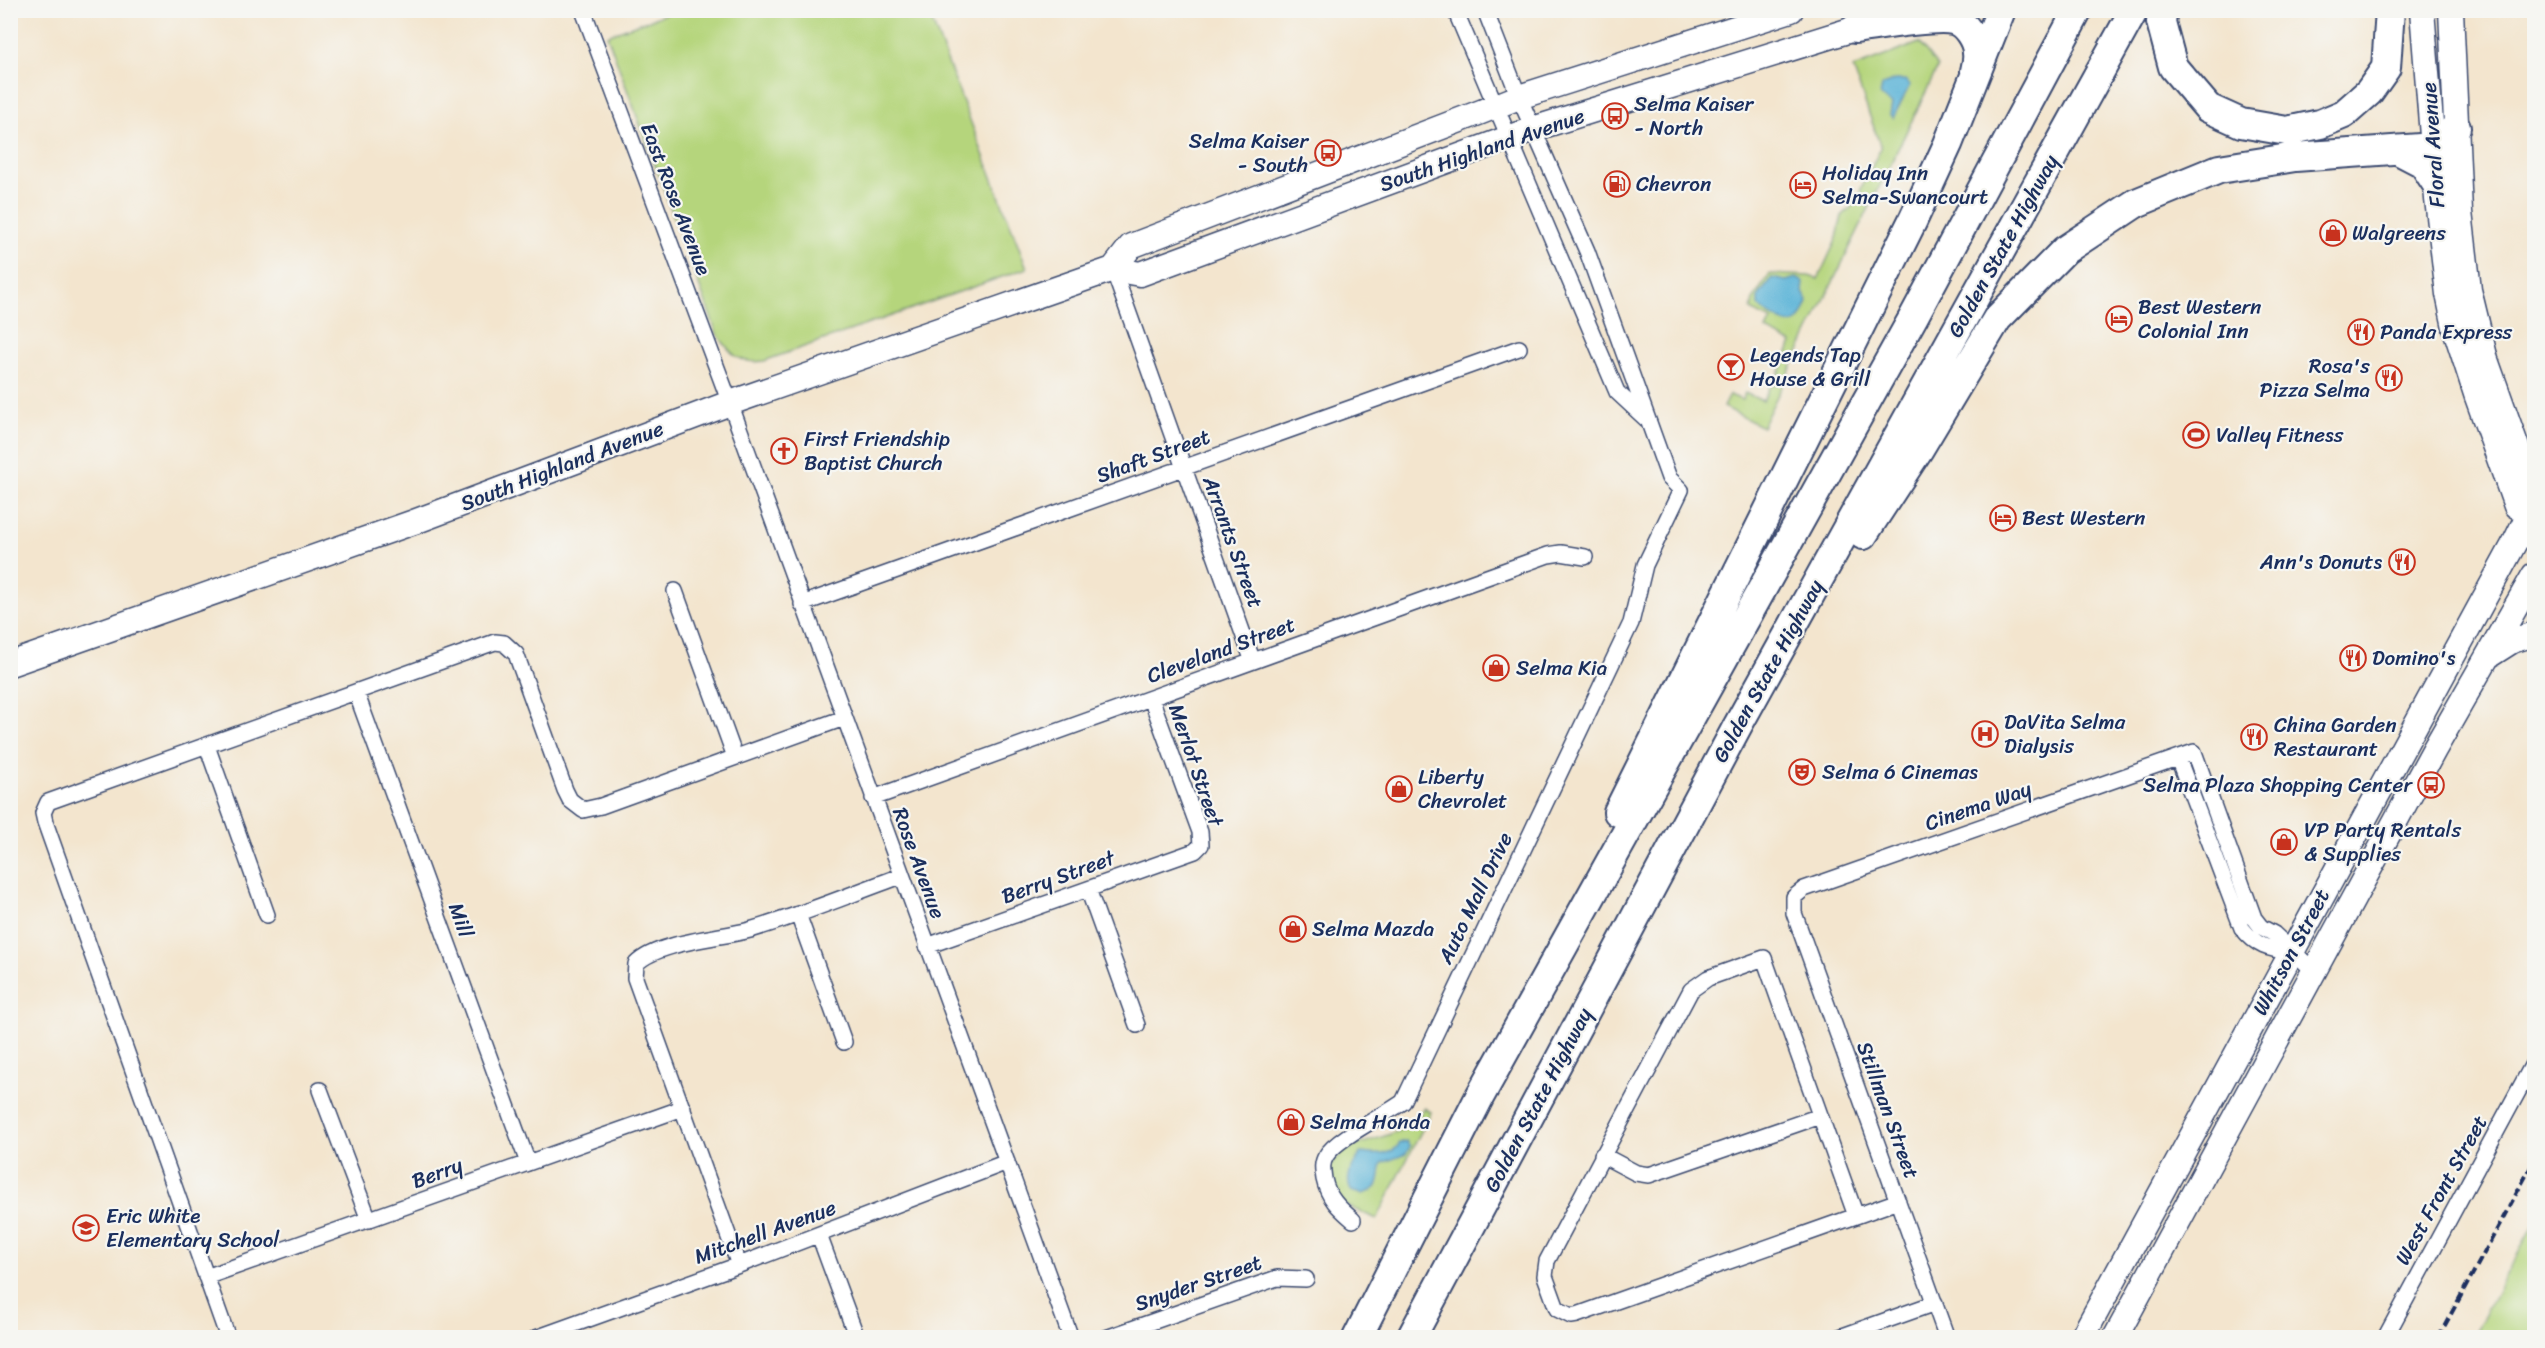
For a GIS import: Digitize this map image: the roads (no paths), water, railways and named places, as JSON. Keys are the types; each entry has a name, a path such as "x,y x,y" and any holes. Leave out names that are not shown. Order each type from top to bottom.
{"highway":[{"path":"1480,1096 1644,758 1913,220 2001,10"},
{"name":"Golden State Highway","path":"1357,1338 1480,1096 1914,316 2078,10"},
{"name":"Golden State Highway","path":"1411,1338 1738,724 2134,10"},
{"path":"2163,10 2161,22 2173,67 2208,108 2241,123 2287,131 2320,124 2344,114 2369,92 2386,68 2403,10"},
{"path":"2386,68 2390,10"},
{"path":"1855,29 1920,21 1953,20 1966,29 1975,45 1977,53 1974,79"},
{"path":"1738,724 1919,449 1997,319 2065,250 2136,203 2219,169 2295,157 2434,147 2456,127"},
{"path":"2398,150 2423,163 2436,183"}],"main road":[{"name":"South Highland Avenue","path":"1113,269 1131,246 1519,97 1791,10"},
{"name":"South Highland Avenue","path":"10,664 414,522 730,403 1113,269 1140,274 1533,129 1855,29 1907,10"},
{"name":"Floral Avenue","path":"2422,10 2441,246 2456,332 2516,506 2533,513 2529,481 2486,360 2469,290 2462,243 2451,10"},
{"path":"2511,430 2523,445 2535,451"},
{"name":"Whitson Street","path":"2082,1338 2291,951 2533,513"},
{"name":"Whitson Street","path":"2115,1338 2434,750 2535,575"},
{"path":"2490,655 2512,641 2535,634"},
{"path":"2434,750 2431,721 2454,680 2466,646 2463,637"},
{"path":"2377,854 2372,837 2413,762 2411,750 2406,742"},
{"path":"2186,1208 2175,1196 2216,1113 2217,1089"},
{"path":"2105,1338 2109,1320 2139,1264 2140,1259 2131,1248"}],"street":[{"name":"East Rose Avenue","path":"583,10 730,403"},
{"path":"1455,10 1494,107 1617,392 1648,421"},
{"path":"1485,10 1519,97 1587,251 1648,421"},
{"name":"Arrants Street","path":"1113,269 1252,659"},
{"name":"Shaft Street","path":"802,604 1519,348"},
{"name":"Rose Avenue","path":"730,403 1071,1338"},
{"name":"Auto Mall Drive","path":"1353,1220 1334,1204 1325,1184 1322,1167 1326,1155 1340,1140 1403,1102 1631,623 1646,565 1681,490 1669,478 1648,421"},
{"name":"Cleveland Street","path":"873,798 1151,698 1252,659 1554,553 1585,556"},
{"path":"675,591 735,757"},
{"path":"228,1338 43,813 45,807 54,799 495,642 511,647 521,665 570,800 583,810 601,806 844,718"},
{"name":"Mill","path":"356,692 528,1163"},
{"name":"Merlot Street","path":"1151,698 1200,832 1201,845"},
{"path":"207,746 267,915"},
{"name":"Cinema Way","path":"1794,897 1804,889 2178,758 2242,928 2249,937 2268,950 2291,951"},
{"name":"Berry Street","path":"927,946 1194,850 1201,845"},
{"path":"739,1265 635,978 636,964 640,959 670,947 749,930 901,876"},
{"path":"1088,889 1137,1025"},
{"name":"Stillman Street","path":"1794,897 1794,913 1947,1338"},
{"path":"798,914 844,1042"},
{"path":"2291,951 2313,971"},
{"path":"1856,1216 1764,958 1708,978 1691,990 1546,1261 1544,1270 1557,1309 1566,1315 1577,1315 1856,1216 1898,1201"},
{"name":"West Front Street","path":"2385,1338 2535,1062"},
{"path":"320,1090 369,1220"},
{"name":"Berry","path":"206,1277 683,1108"},
{"path":"1602,1155 1636,1173 1648,1175 1820,1116"},
{"name":"Mitchell Avenue","path":"536,1338 739,1265 1006,1162"},
{"path":"819,1234 857,1338"},
{"name":"Snyder Street","path":"1106,1338 1277,1278 1306,1279"},
{"path":"1837,1338 1935,1304"}],"water":[{"path":"1894,80 1905,80 1910,85 1893,118 1890,115 1892,104 1880,96 1882,86"},
{"path":"1772,278 1786,281 1796,278 1804,282 1803,292 1808,302 1796,323 1781,321 1758,305 1758,297"},
{"path":"1406,1141 1410,1146 1406,1154 1382,1163 1379,1183 1374,1189 1362,1194 1351,1191 1349,1176 1352,1166 1361,1153 1388,1153"}],"railway":[{"path":"2438,1338 2534,1161"}],"place":[{"name":"Selma Kaiser - North","path":"1615,116"},
{"name":"Selma Kaiser - South","path":"1328,153"},
{"name":"Chevron","path":"1617,184"},
{"name":"Holiday Inn Selma-Swancourt","path":"1803,185"},
{"name":"Walgreens","path":"2333,233"},
{"name":"Best Western Colonial Inn","path":"2119,319"},
{"name":"Panda Express","path":"2361,332"},
{"name":"Legends Tap House & Grill","path":"1731,367"},
{"name":"Rosa's Pizza Selma","path":"2389,378"},
{"name":"Valley Fitness","path":"2196,435"},
{"name":"First Friendship Baptist Church","path":"784,451"},
{"name":"Best Western","path":"2003,518"},
{"name":"Ann's Donuts","path":"2402,562"},
{"name":"Domino's","path":"2353,658"},
{"name":"Selma Kia","path":"1496,668"},
{"name":"DaVita Selma Dialysis","path":"1985,734"},
{"name":"China Garden Restaurant","path":"2254,737"},
{"name":"Selma 6 Cinemas","path":"1802,772"},
{"name":"Selma Plaza Shopping Center","path":"2431,785"},
{"name":"Liberty Chevrolet","path":"1399,789"},
{"name":"VP Party Rentals & Supplies","path":"2284,842"},
{"name":"Selma Mazda","path":"1293,929"},
{"name":"Selma Honda","path":"1291,1122"},
{"name":"Eric White Elementary School","path":"86,1228"}]}
